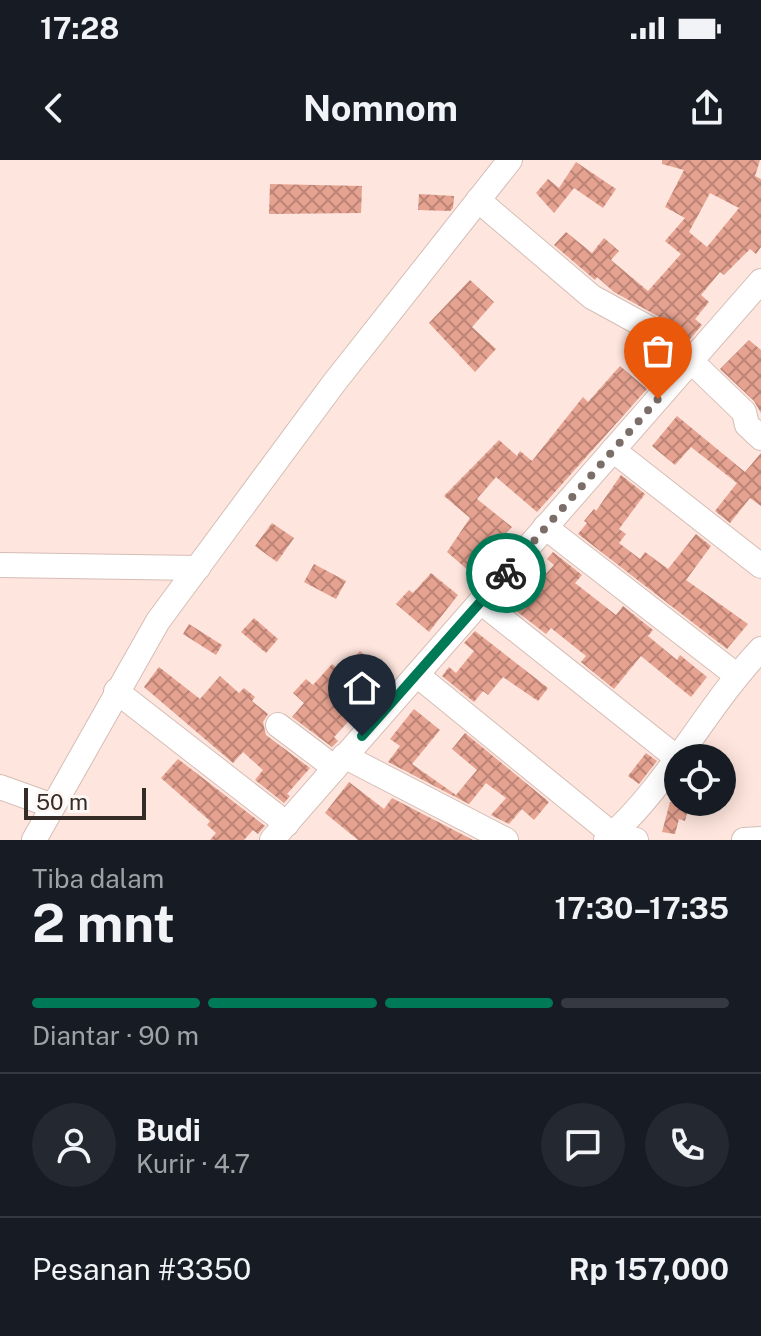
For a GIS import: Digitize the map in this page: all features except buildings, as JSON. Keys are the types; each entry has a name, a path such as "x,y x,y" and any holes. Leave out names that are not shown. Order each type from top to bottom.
{"street":[{"path":"34,840 158,621 334,383 510,160"},
{"path":"478,200 592,297 667,338 692,359 744,412 747,425 761,438"},
{"path":"116,691 281,834 340,762 692,359 752,309 761,281"},
{"path":"613,450 761,566"},
{"path":"545,527 736,675"},
{"path":"0,565 198,568"},
{"path":"481,602 664,748"},
{"path":"687,744 736,675 761,649"},
{"path":"417,675 618,838 664,776"},
{"path":"278,725 340,762 436,807 457,811 506,840"},
{"path":"0,787 53,806"},
{"path":"744,840 761,839"}],"way so far":[{"path":"506,573 658,399"}],"route":[{"path":"362,736 506,573"}]}
